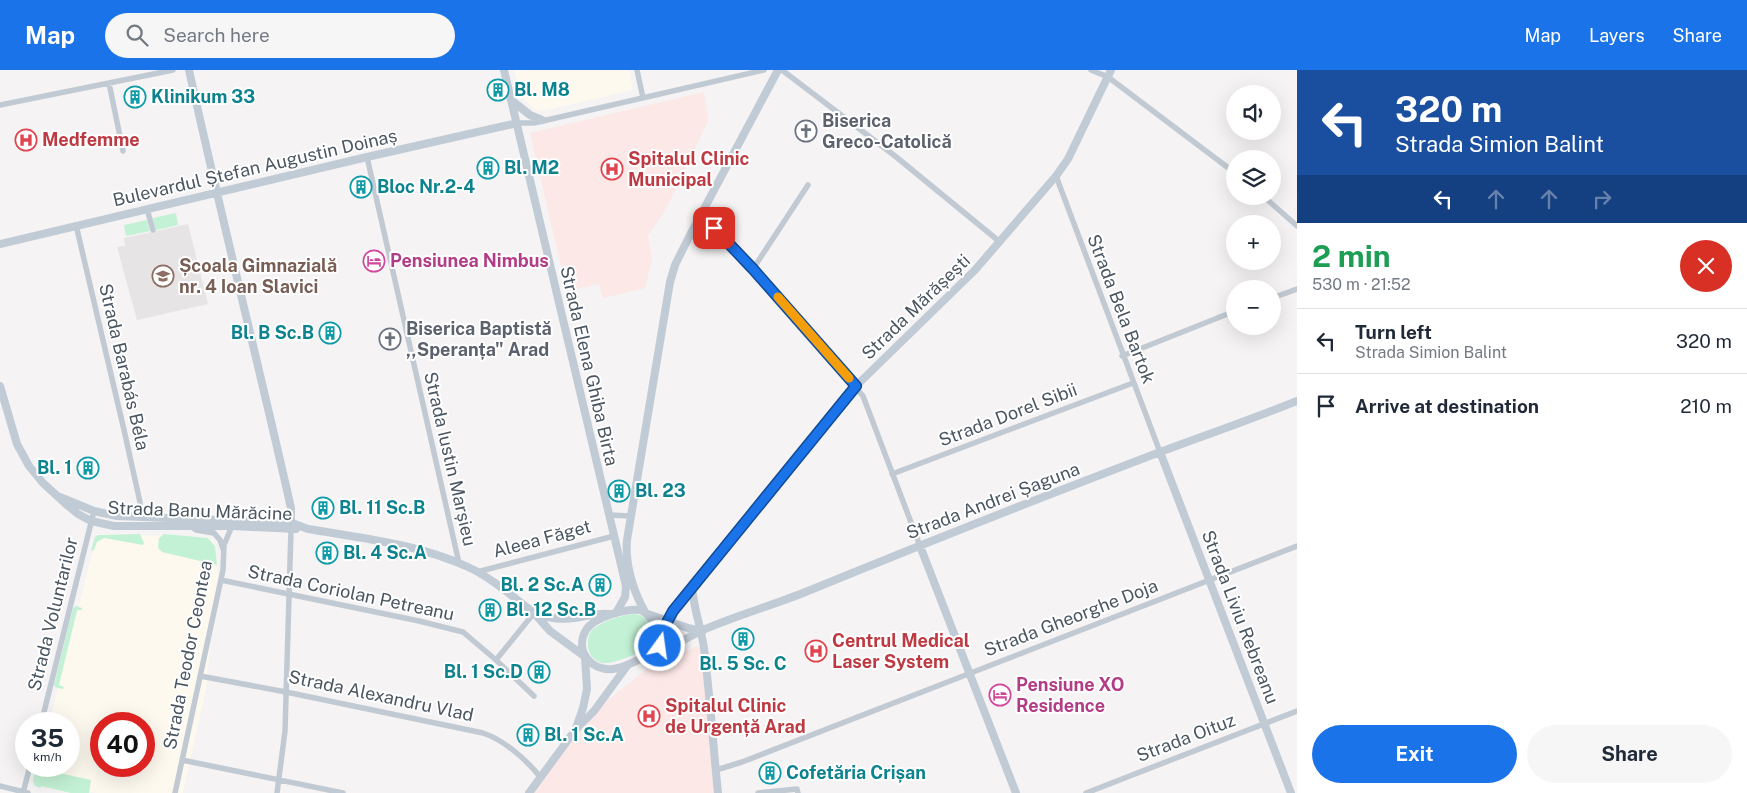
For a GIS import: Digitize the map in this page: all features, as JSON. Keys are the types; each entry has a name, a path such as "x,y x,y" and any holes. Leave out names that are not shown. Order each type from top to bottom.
{"main road":[{"path":"189,70 256,357 290,508 292,526"},
{"name":"Strada Elena Ghiba Birta","path":"504,70 626,590 625,597 613,614"},
{"path":"585,657 594,666 602,669 627,666 645,656 651,648 655,637 655,628 652,620 646,613 633,585 626,550 670,282 681,252 778,70"},
{"name":"Strada Mărășești","path":"658,652 667,621 673,611 856,386 975,270 1056,176 1068,159 1110,74"},
{"path":"511,100 530,115 542,120"},
{"name":"Bulevardul Ștefan Augustin Doinaș","path":"0,244 147,208 517,123"},
{"path":"0,386 17,444 23,456 39,479 72,510 91,521"},
{"name":"Strada Andrei Șaguna","path":"645,656 680,643 701,631 1160,452 1297,401"},
{"name":"Strada Liviu Rebreanu","path":"1160,452 1291,793"},
{"name":"Strada Banu Mărăcine","path":"60,497 94,511 117,516 292,526 415,549 458,563 478,572 534,613 550,631 585,657"},
{"name":"Strada Banu Mărăcine","path":"91,521 114,526 292,526"},
{"path":"920,546 1016,793"},
{"path":"692,588 707,674 718,793"},
{"path":"576,730 587,689 583,641 588,628 593,623 613,614 635,609 701,631"},
{"name":"Strada Banu Mărăcine","path":"534,613 555,619 598,613 613,614"},
{"path":"529,793 627,666"}],"street":[{"path":"0,105 173,70"},
{"path":"637,70 643,98"},
{"path":"517,123 529,124 764,70"},
{"path":"782,70 895,156 1000,242"},
{"path":"1091,70 1110,74 1226,166"},
{"path":"109,83 124,151"},
{"name":"Strada Iustin Marșieu","path":"367,157 458,563"},
{"name":"Strada Bela Bartok","path":"1056,176 1122,356 1160,452"},
{"path":"753,269 808,185"},
{"path":"1273,205 1297,226"},
{"path":"147,208 153,230"},
{"path":"701,214 753,269 856,386 865,400 920,546"},
{"name":"Strada Barabás Béla","path":"76,225 140,502 140,517"},
{"path":"1281,295 1297,289"},
{"path":"1122,356 1226,315"},
{"name":"Strada Dorel Sibii","path":"892,474 1133,384"},
{"name":"Strada Voluntarilor","path":"43,712 94,511"},
{"path":"609,515 631,516"},
{"name":"Strada Teodor Ceontea","path":"190,526 196,530 214,533 220,540 223,551"},
{"name":"Strada Teodor Ceontea","path":"175,793 221,580 223,551 232,526"},
{"path":"277,793 285,731 292,526"},
{"name":"Aleea Făget","path":"478,572 614,536"},
{"name":"Strada Gheorghe Doja","path":"716,770 742,762 1297,546"},
{"name":"Strada Coriolan Petreanu","path":"221,580 459,631 469,636 534,696"},
{"path":"496,660 534,613"},
{"name":"Strada Alexandru Vlad","path":"200,676 286,692 492,736 506,745 541,778"},
{"name":"Strada Oituz","path":"1086,793 1297,711"},
{"path":"182,760 343,793"},
{"path":"0,786 25,793 28,777"},
{"path":"758,793 797,788 798,793"}],"shaded area":[{"path":"514,70 629,70 633,90 543,111 534,109 521,97"},
{"name":"Spitalul Clinic Municipal","path":"704,92 708,121 668,205 648,236 652,258 645,288 603,298 599,284 567,291 530,133"},
{"name":"Școala Gimnazială nr. 4 Ioan Slavici","path":"188,224 208,304 137,320 117,247 125,246 124,238"},
{"path":"97,534 207,537 213,541 218,574 206,689 183,793 96,793 35,779 35,777 80,777 80,712 52,712"},
{"name":"Spitalul Clinic de Urgență Arad","path":"699,646 701,648 717,793 529,793 594,711 656,662"}],"green space":[{"path":"176,213 178,225 156,230 153,218"},
{"path":"147,220 150,231 126,236 124,225"},
{"path":"140,534 143,545 104,538 97,542 94,550 91,551 95,537 98,535"},
{"path":"164,534 208,538 215,546 217,565 162,552 158,548 159,538"},
{"path":"76,606 82,608 82,610 77,610 59,685 64,687 63,689 54,685 73,608"},
{"path":"633,614 642,616 649,624 650,641 648,646 633,655 612,662 602,663 593,658 588,645 591,631 600,624"},
{"path":"34,777 77,777 91,780 89,793 71,793 41,786 41,788 35,786"}],"slow traffic":[{"path":"778,297 849,378"}],"place":[{"name":"Bl. M8","path":"498,90"},
{"name":"Klinikum 33","path":"135,97"},
{"name":"Biserica Greco-Catolică","path":"806,131"},
{"name":"Medfemme","path":"26,140"},
{"name":"Bl. M2","path":"488,168"},
{"name":"Spitalul Clinic Municipal","path":"612,169"},
{"name":"Bloc Nr.2-4","path":"361,187"},
{"name":"Pensiunea Nimbus","path":"374,261"},
{"name":"Școala Gimnazială nr. 4 Ioan Slavici","path":"163,276"},
{"name":"Bl. B Sc.B","path":"330,333"},
{"name":"Biserica Baptistă ,,Speranța\" Arad","path":"390,339"},
{"name":"Bl. 1","path":"88,468"},
{"name":"Bl. 23","path":"619,491"},
{"name":"Bl. 11 Sc.B","path":"323,508"},
{"name":"Bl. 4 Sc.A","path":"327,553"},
{"name":"Bl. 2 Sc.A","path":"600,585"},
{"name":"Bl. 12 Sc.B","path":"490,610"},
{"name":"Bl. 5 Sc. C","path":"743,639"},
{"name":"Centrul Medical Laser System","path":"816,651"},
{"name":"Bl. 1 Sc.D","path":"539,672"},
{"name":"Pensiune XO Residence","path":"1000,695"},
{"name":"Spitalul Clinic de Urgență Arad","path":"649,716"},
{"name":"Bl. 1 Sc.A","path":"528,735"},
{"name":"Cofetăria Crișan","path":"770,773"}],"route":[{"path":"660,646 663,630 673,611 856,386 753,269 714,228"}]}
